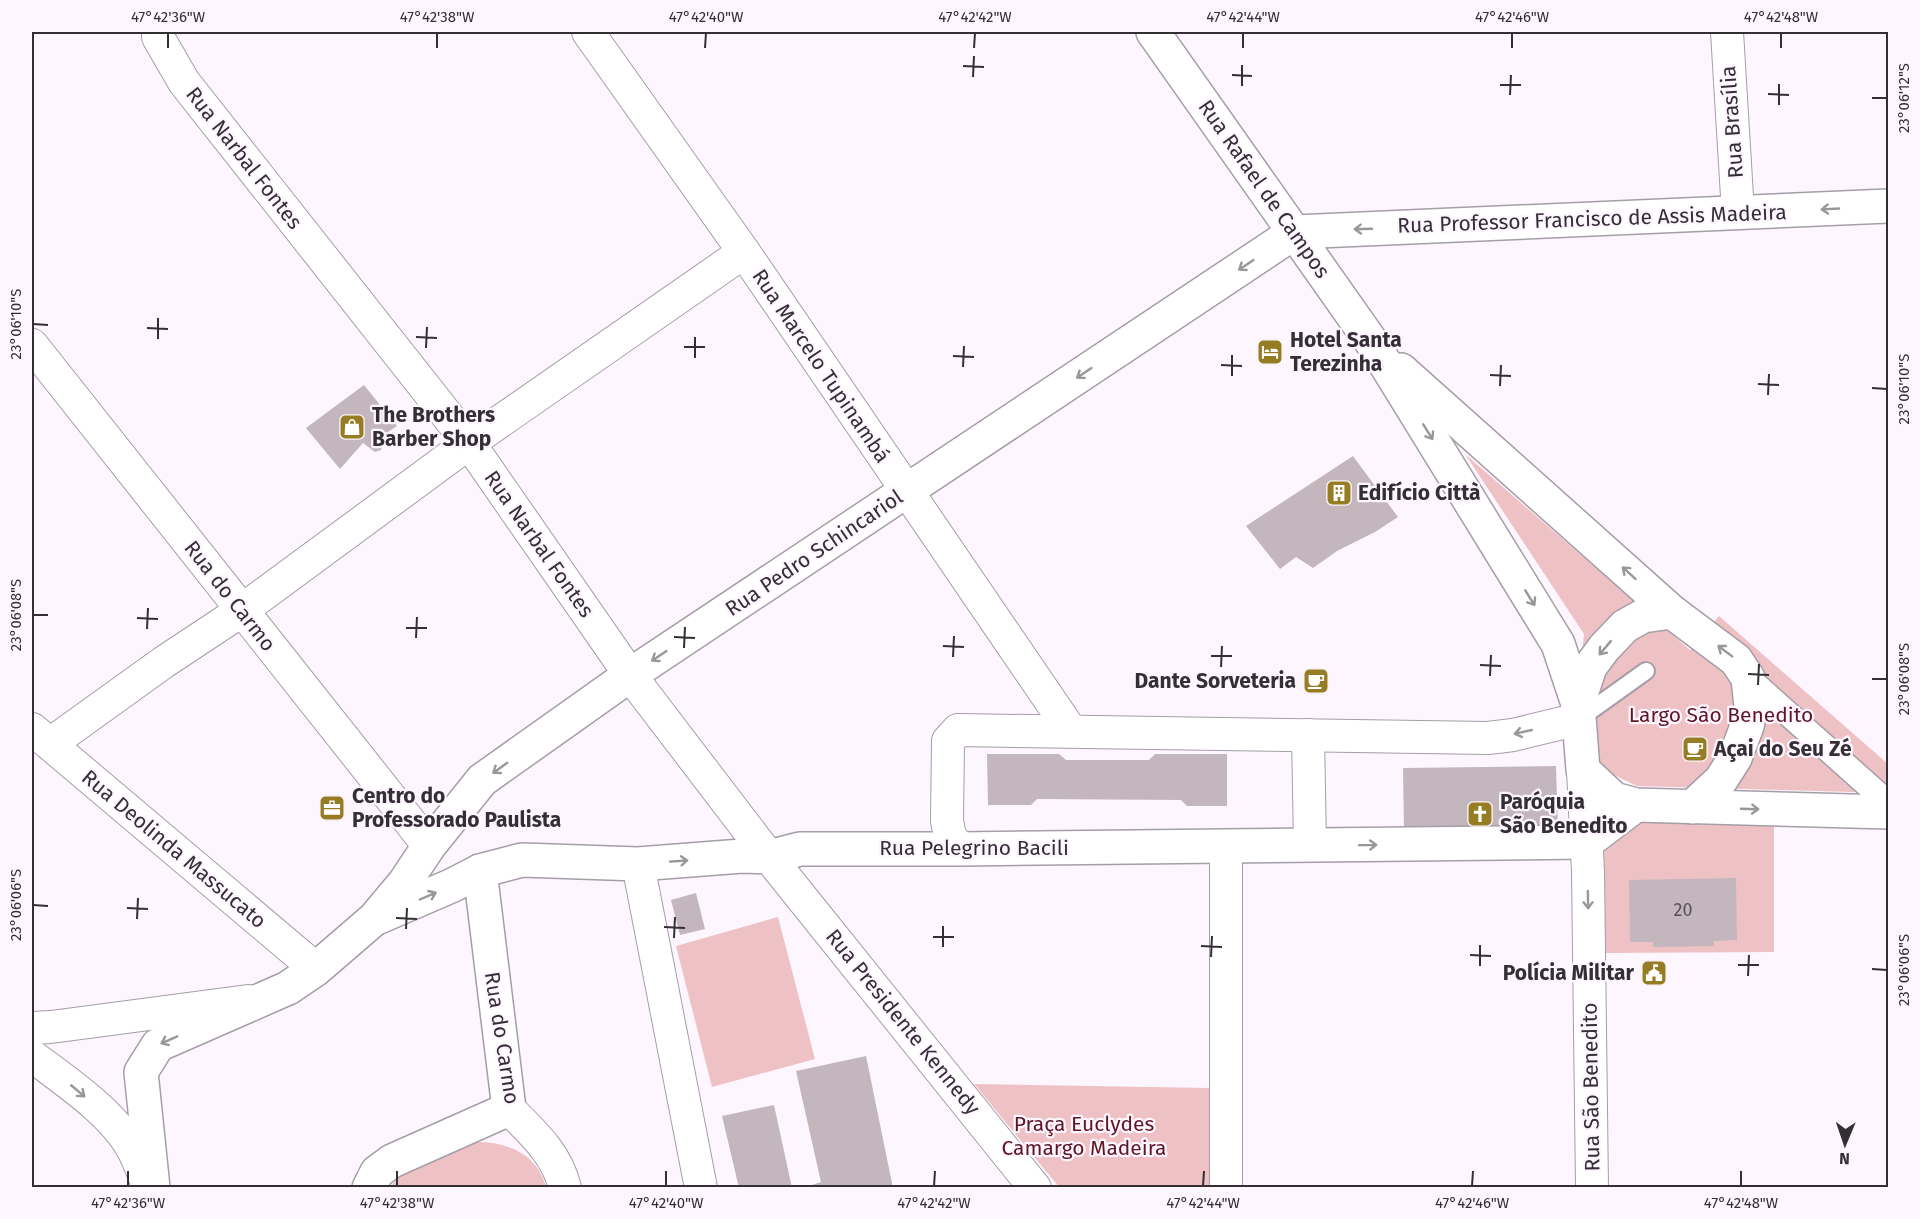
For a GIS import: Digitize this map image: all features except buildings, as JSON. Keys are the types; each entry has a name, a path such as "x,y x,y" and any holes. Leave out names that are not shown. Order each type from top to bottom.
{"street":[{"name":"Rua Narbal Fontes","path":"158,32 158,37 184,82 469,443 630,675 770,858"},
{"name":"Rua Marcelo Tupinambá","path":"588,32 744,252 1071,731"},
{"name":"Rua Rafael de Campos","path":"1153,32 1375,347"},
{"name":"Rua Brasília","path":"1727,32 1738,213"},
{"name":"Rua Professor Francisco de Assis Madeira","path":"1294,232 1888,206"},
{"name":"Rua Pedro Schincariol","path":"374,919 482,780 630,675 1294,232"},
{"path":"41,736 164,662 242,611 469,443 744,252"},
{"name":"Rua do Carmo","path":"32,345 429,846"},
{"path":"1375,347 1672,612 1736,660 1748,678 1888,803"},
{"path":"1375,347 1558,644 1579,711 1587,842"},
{"path":"1579,711 1590,667 1604,648 1625,626 1642,616 1672,612"},
{"path":"1692,807 1720,780 1735,758 1747,726 1751,706 1748,678"},
{"path":"960,849 950,836 947,821 948,741 951,735 966,728 1488,738 1513,735 1579,711"},
{"path":"1308,735 1310,846"},
{"name":"Rua Deolinda Massucato","path":"41,736 316,969"},
{"path":"1583,770 1614,799 1636,805 1888,812"},
{"path":"1587,842 1636,805"},
{"name":"Rua Pelegrino Bacili","path":"374,919 480,871 522,860 638,864 742,856 770,858 800,849 1587,842"},
{"name":"Rua São Benedito","path":"1587,842 1592,1188"},
{"path":"1226,846 1226,1188"},
{"name":"Rua Presidente Kennedy","path":"770,858 1035,1188"},
{"path":"638,864 701,1188"},
{"name":"Rua do Carmo","path":"480,871 508,1109 545,1147 561,1170 565,1188"},
{"path":"151,1188 141,1072 158,1045 288,988 316,969 374,919"},
{"path":"32,1028 260,999"},
{"path":"32,1056 74,1087 107,1116 131,1146 151,1188"},
{"path":"369,1188 377,1172 392,1161 508,1109"}],"lane":[{"path":"1579,711 1646,670"}],"green space":[{"name":"Largo São Benedito","path":"1465,454 1690,650 1719,616 1888,764 1888,793 1637,786 1616,776 1600,764 1581,665 1584,634"},
{"path":"1774,819 1774,952 1605,953 1604,851 1640,820"},
{"path":"778,917 815,1059 712,1087 676,946"},
{"name":"Praça Euclydes Camargo Madeira","path":"974,1084 1209,1088 1209,1187 1059,1187"},
{"path":"474,1142 497,1144 519,1151 535,1165 546,1187 389,1188 405,1171"}],"place":[{"name":"Hotel Santa Terezinha","path":"1270,352"},
{"name":"The Brothers Barber Shop","path":"352,427"},
{"name":"Edifício Città","path":"1339,493"},
{"name":"Dante Sorveteria","path":"1316,681"},
{"name":"Açai do Seu Zé","path":"1695,749"},
{"name":"Centro do Professorado Paulista","path":"332,808"},
{"name":"Paróquia São Benedito","path":"1480,814"},
{"name":"Polícia Militar","path":"1654,973"}]}
